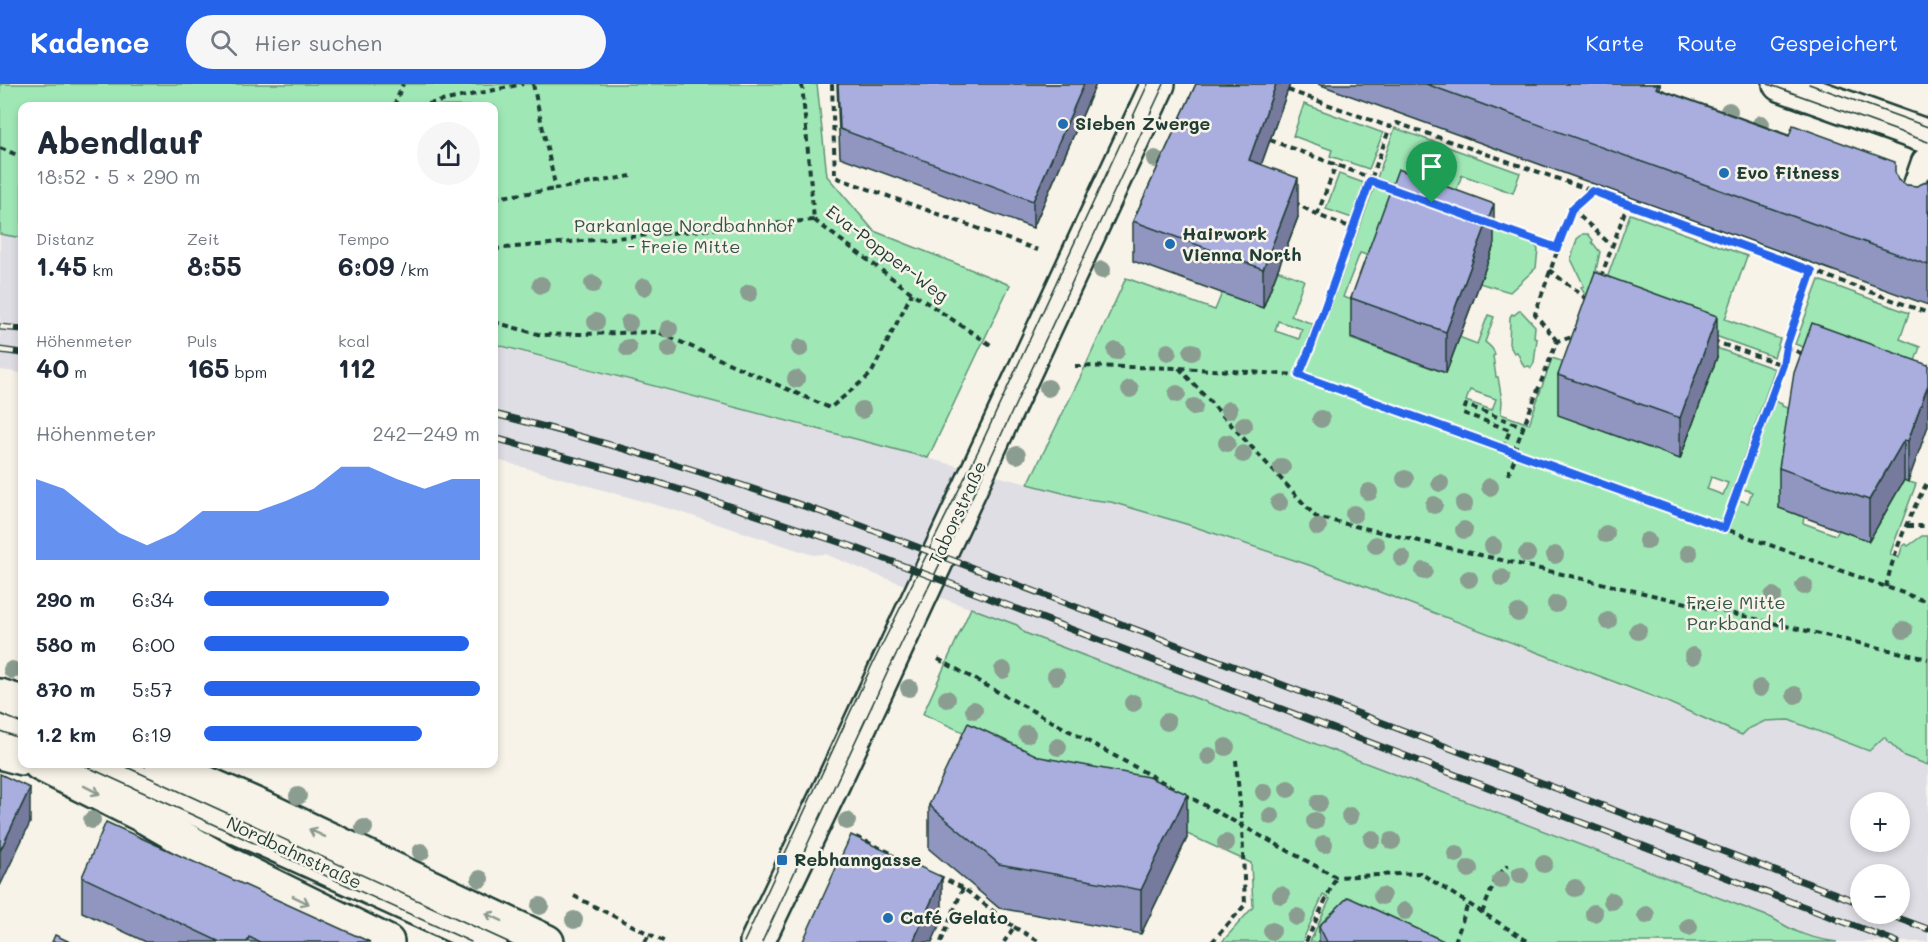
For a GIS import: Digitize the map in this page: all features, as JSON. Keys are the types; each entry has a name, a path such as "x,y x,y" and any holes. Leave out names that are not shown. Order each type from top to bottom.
{"street":[{"name":"Taborstraße","path":"757,942 1158,84"},
{"path":"1780,84 1928,137"},
{"path":"1913,207 1928,164"},
{"path":"0,696 18,702"},
{"path":"0,723 18,730"},
{"path":"0,752 18,757"},
{"name":"Nordbahnstraße","path":"48,768 140,814 230,865 387,942"},
{"name":"Nordbahnstraße","path":"108,768 490,942"},
{"name":"Nordbahnstraße","path":"171,768 267,810 546,942"}],"path":[{"path":"396,102 403,84"},
{"path":"437,102 524,84"},
{"path":"533,84 556,189"},
{"name":"Eva-Popper-Weg","path":"802,84 814,220 912,292 994,347"},
{"path":"832,84 836,177 1038,250"},
{"path":"1288,90 1390,127"},
{"path":"1299,375 1390,127 1397,123 1628,203 1928,313"},
{"path":"1270,140 1403,193"},
{"path":"0,148 18,156"},
{"path":"1317,215 1336,165"},
{"path":"498,197 631,176"},
{"path":"1601,194 1603,188"},
{"path":"1557,341 1535,314 1572,209 1592,191"},
{"path":"1293,201 1317,215 1353,228"},
{"path":"1600,279 1628,203"},
{"path":"1572,209 1612,246"},
{"path":"498,249 814,220"},
{"path":"1480,220 1557,248"},
{"path":"1549,270 1587,299 1593,301"},
{"path":"1724,528 1783,365 1786,347 1812,271"},
{"path":"498,323 541,335 658,332 830,408 871,374 912,292"},
{"path":"1583,308 1587,299"},
{"path":"1557,341 1573,337 1576,328"},
{"path":"1705,339 1783,365"},
{"path":"1508,475 1557,341"},
{"path":"1786,347 1808,355"},
{"path":"1075,366 1179,368 1299,375 1928,602"},
{"path":"1179,368 1316,517 1928,659"},
{"path":"1503,448 1510,430 1463,413 1466,405 1524,427"},
{"path":"1886,587 1893,559 1928,481"},
{"path":"1907,526 1928,526"},
{"path":"938,659 1336,877 1420,873 1529,942"},
{"path":"1212,942 1245,905 1242,826 1236,760"},
{"path":"856,837 897,856"},
{"path":"1482,913 1496,878 1508,865"},
{"path":"934,874 963,888 1014,927 1041,942"},
{"path":"1306,942 1336,877"},
{"path":"941,942 963,888"},
{"path":"574,896 665,942"},
{"path":"1455,942 1468,904"},
{"path":"1004,942 1014,927"},
{"path":"645,942 649,934"}],"shaded area":[{"path":"0,234 18,237 18,372 0,370"},
{"path":"498,346 1086,499 1111,502 1186,524 1309,565 1704,718 1748,729 1765,721 1789,720 1869,751 1884,736 1904,756 1928,765 1928,942 1837,942 1815,939 1793,931 1772,918 1025,633 1017,625 825,554 813,555 677,511 498,460"}],"green space":[{"name":"Parkanlage Nordbahnhof - Freie Mitte","path":"0,84 817,84 827,176 874,231 1010,285 928,458 498,345 498,102 18,102 18,237 0,234"},
{"path":"1304,104 1383,133 1369,169 1330,156 1332,150 1293,136"},
{"path":"1395,128 1520,173 1513,193 1462,175 1451,204 1377,178"},
{"path":"1339,174 1364,183 1352,218 1326,209"},
{"name":"Freie Mitte Parkband 1","path":"1374,187 1412,200 1381,259 1360,253 1343,297 1364,304 1351,339 1446,373 1459,337 1477,344 1488,315 1494,317 1485,342 1493,349 1495,355 1493,356 1496,377 1498,377 1502,401 1501,414 1529,424 1552,358 1576,366 1680,459 1717,357 1633,327 1636,319 1775,369 1730,497 1748,503 1752,492 1743,489 1775,401 1795,411 1779,508 1804,517 1803,523 1836,535 1839,530 1869,540 1908,473 1911,475 1909,482 1916,484 1890,554 1899,558 1902,547 1906,544 1908,546 1922,536 1928,536 1928,765 1904,756 1884,737 1869,751 1789,720 1765,721 1748,729 1742,735 1667,702 1309,565 1111,502 1086,499 1028,484 1126,278 1215,310 1222,293 1277,270 1304,280 1291,316 1313,324 1307,342 1316,346","holes":["1278,321 1302,329 1299,339 1275,331","1470,390 1496,399 1492,410 1466,401","1711,477 1728,483 1723,495 1707,489"]},
{"path":"1630,214 1747,256 1725,319 1780,339 1774,357 1601,295"},
{"path":"1495,230 1534,244 1538,249 1536,268 1510,292 1479,283"},
{"path":"1583,234 1588,234 1600,252 1596,270 1599,272 1594,290 1589,295 1584,293 1581,287 1584,286 1571,259 1577,239"},
{"path":"1819,280 1909,313 1900,339 1920,347 1911,372 1928,390 1927,392 1795,344"},
{"path":"1519,311 1535,326 1534,338 1537,339 1534,363 1531,368 1524,367 1517,352 1514,353 1509,344 1510,317"},
{"path":"971,608 1017,625 1025,633 1772,918 1803,934 1837,942 1310,942 1330,899 1323,895 1302,942 1222,942 1253,907 1251,863 923,714"}],"building":[{"path":"838,84 1084,84 1033,201 840,129"},
{"path":"1196,84 1276,84 1249,160 1298,178 1263,269 1133,221"},
{"path":"1426,84 1658,84 1656,88 1789,136 1793,125 1895,162 1898,180 1906,185 1917,186 1926,182 1928,178 1928,265"},
{"path":"1398,169 1494,204 1446,332 1351,298"},
{"path":"1595,272 1717,316 1680,418 1558,375"},
{"path":"1812,323 1928,365 1928,385 1908,441 1904,440 1869,500 1779,468 1794,373"},
{"path":"968,723 1040,757 1148,777 1187,794 1141,890 999,864 929,805"},
{"path":"0,774 30,788 0,851"},
{"path":"106,822 370,942 260,942 249,937 247,942 220,942 82,877"},
{"path":"851,835 942,877 913,942 803,941"},
{"path":"1348,897 1446,942 1327,942 1319,926"},
{"path":"55,935 70,942 52,942"}],"tram line":[{"path":"744,942 873,663 979,449 1148,84"},
{"path":"762,942 1164,84"},
{"path":"1768,84 1928,142"},
{"path":"1809,84 1928,127"},
{"path":"0,714 18,721"},
{"path":"0,731 18,738"},
{"path":"90,768 471,942"},
{"path":"129,768 508,942"}],"railway":[{"path":"0,327 18,329"},
{"path":"0,350 18,352"},
{"path":"498,415 678,465 859,525 1850,899"},
{"path":"498,439 656,482 851,546 1897,942"},
{"path":"1910,922 1928,929"}],"place":[{"name":"Sieben Zwerge","path":"1063,124"},
{"name":"Evo Fitness","path":"1724,173"},
{"name":"Hairwork Vienna North","path":"1170,244"},
{"name":"Rebhanngasse","path":"782,860"},
{"name":"Café Gelato","path":"888,918"}],"route":[{"path":"1370,181 1432,203 1557,248 1572,209 1592,191 1812,271 1786,347 1783,365 1724,528 1299,375 1370,181"}]}
